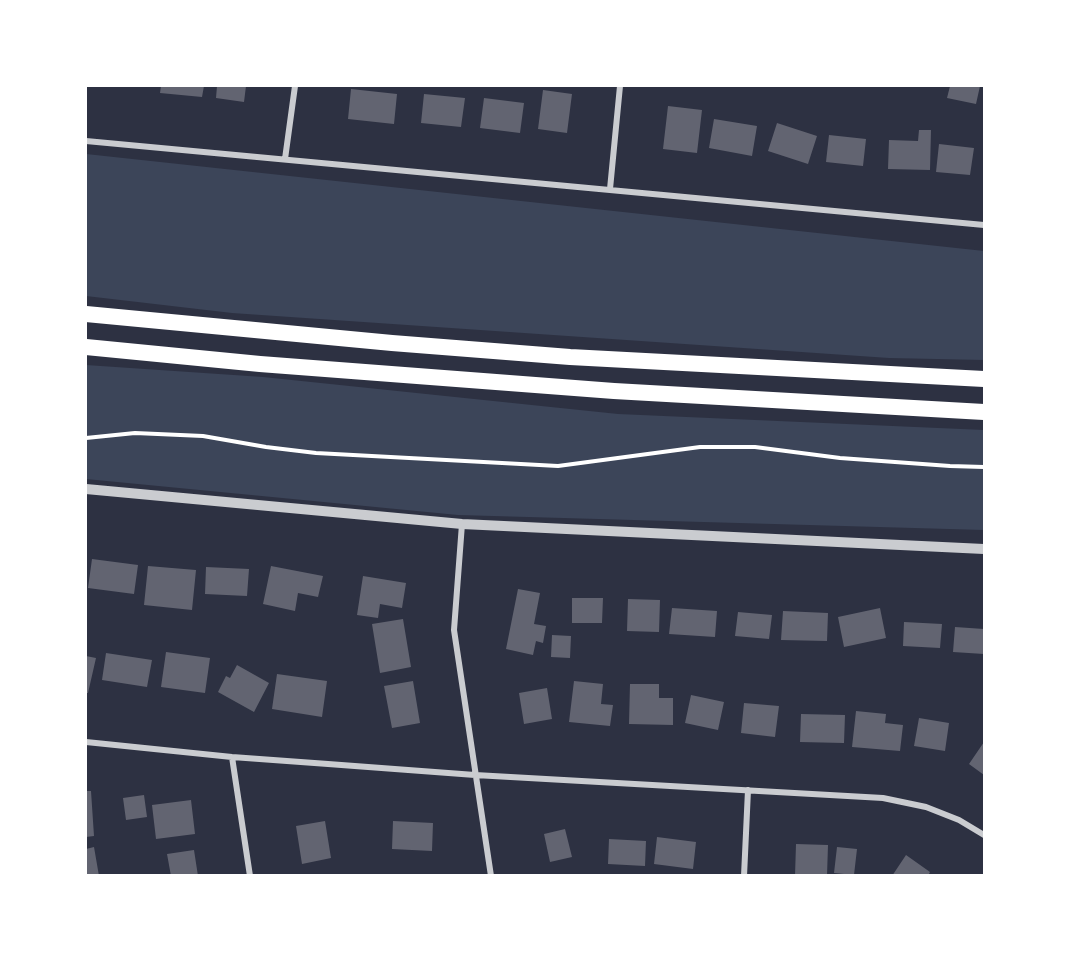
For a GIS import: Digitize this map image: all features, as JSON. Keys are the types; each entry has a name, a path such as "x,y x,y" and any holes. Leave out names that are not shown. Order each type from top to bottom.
{"highway":[{"path":"86,314 392,343 570,357 984,379"},
{"path":"86,347 260,364 591,389 984,412"}],"street":[{"path":"285,159 295,86"},
{"path":"610,189 620,86"},
{"path":"86,141 984,225"},
{"path":"86,489 462,524 984,549"},
{"path":"462,524 454,630 491,876"},
{"path":"86,742 232,757 475,775 883,798 926,807 959,820 984,835"},
{"path":"232,757 250,876"},
{"path":"744,876 748,790"}],"path":[{"path":"86,438 135,433 203,436 316,453 558,466 700,447 755,447 840,458 984,467"}],"shaded area":[{"path":"86,154 984,251 984,360 889,358 232,313 86,296"},
{"path":"86,365 263,377 618,414 984,430 984,530 458,515 86,479"}],"building":[{"path":"161,86 204,86 202,97 160,93"},
{"path":"217,86 246,86 244,102 216,98"},
{"path":"950,86 980,86 976,104 947,98"},
{"path":"351,89 397,94 394,124 348,119"},
{"path":"543,90 572,94 567,133 538,129"},
{"path":"424,94 465,98 461,127 421,123"},
{"path":"484,98 524,103 520,133 480,128"},
{"path":"668,106 702,110 697,153 663,149"},
{"path":"714,119 757,126 752,156 709,148"},
{"path":"777,123 817,136 808,164 768,151"},
{"path":"919,130 931,130 930,170 888,169 889,140 918,141"},
{"path":"829,135 866,139 863,166 826,162"},
{"path":"939,144 974,148 970,175 936,172"},
{"path":"92,559 138,565 134,594 88,588"},
{"path":"148,566 196,570 192,610 144,605"},
{"path":"271,566 323,576 318,597 298,593 295,611 263,604"},
{"path":"206,567 249,569 247,596 205,594"},
{"path":"363,576 406,583 402,608 380,604 378,618 357,615"},
{"path":"518,589 540,593 534,624 546,626 543,643 536,641 533,655 506,649"},
{"path":"572,598 603,598 602,623 572,623"},
{"path":"628,599 660,600 659,632 627,631"},
{"path":"672,608 717,611 715,637 669,634"},
{"path":"880,608 886,638 844,647 838,617"},
{"path":"783,611 828,613 827,641 781,640"},
{"path":"738,612 772,615 769,639 735,636"},
{"path":"403,619 411,667 380,673 372,624"},
{"path":"904,622 942,624 940,648 903,646"},
{"path":"955,627 984,629 984,654 953,652"},
{"path":"552,635 571,636 570,658 551,657"},
{"path":"166,652 210,658 205,693 161,687"},
{"path":"106,653 152,660 147,687 102,680"},
{"path":"86,656 96,658 88,693 86,693"},
{"path":"237,665 269,683 254,712 218,692 226,676 230,678"},
{"path":"277,674 327,681 322,717 272,709"},
{"path":"413,681 420,723 392,728 384,686"},
{"path":"574,681 603,684 601,704 613,705 610,726 569,722"},
{"path":"630,684 659,684 659,698 673,698 673,725 629,724"},
{"path":"547,688 552,719 524,724 519,693"},
{"path":"691,695 724,702 718,730 685,723"},
{"path":"744,703 779,706 775,737 741,733"},
{"path":"856,711 886,714 885,723 903,725 900,751 852,747"},
{"path":"801,714 845,715 844,743 800,742"},
{"path":"919,718 949,723 945,751 914,746"},
{"path":"984,742 984,775 969,764"},
{"path":"86,791 91,791 94,836 86,837"},
{"path":"144,795 147,817 126,820 123,798"},
{"path":"191,800 195,834 156,839 152,805"},
{"path":"325,821 331,858 302,864 296,826"},
{"path":"393,821 433,823 432,851 392,849"},
{"path":"565,829 572,857 550,862 544,834"},
{"path":"657,837 696,842 693,869 654,864"},
{"path":"609,839 646,841 645,866 608,864"},
{"path":"796,844 828,845 827,876 795,876"},
{"path":"94,847 99,876 86,876 86,849"},
{"path":"837,847 857,849 854,875 834,873"},
{"path":"194,850 198,876 171,876 167,854"},
{"path":"906,855 930,872 928,876 892,876"}]}
